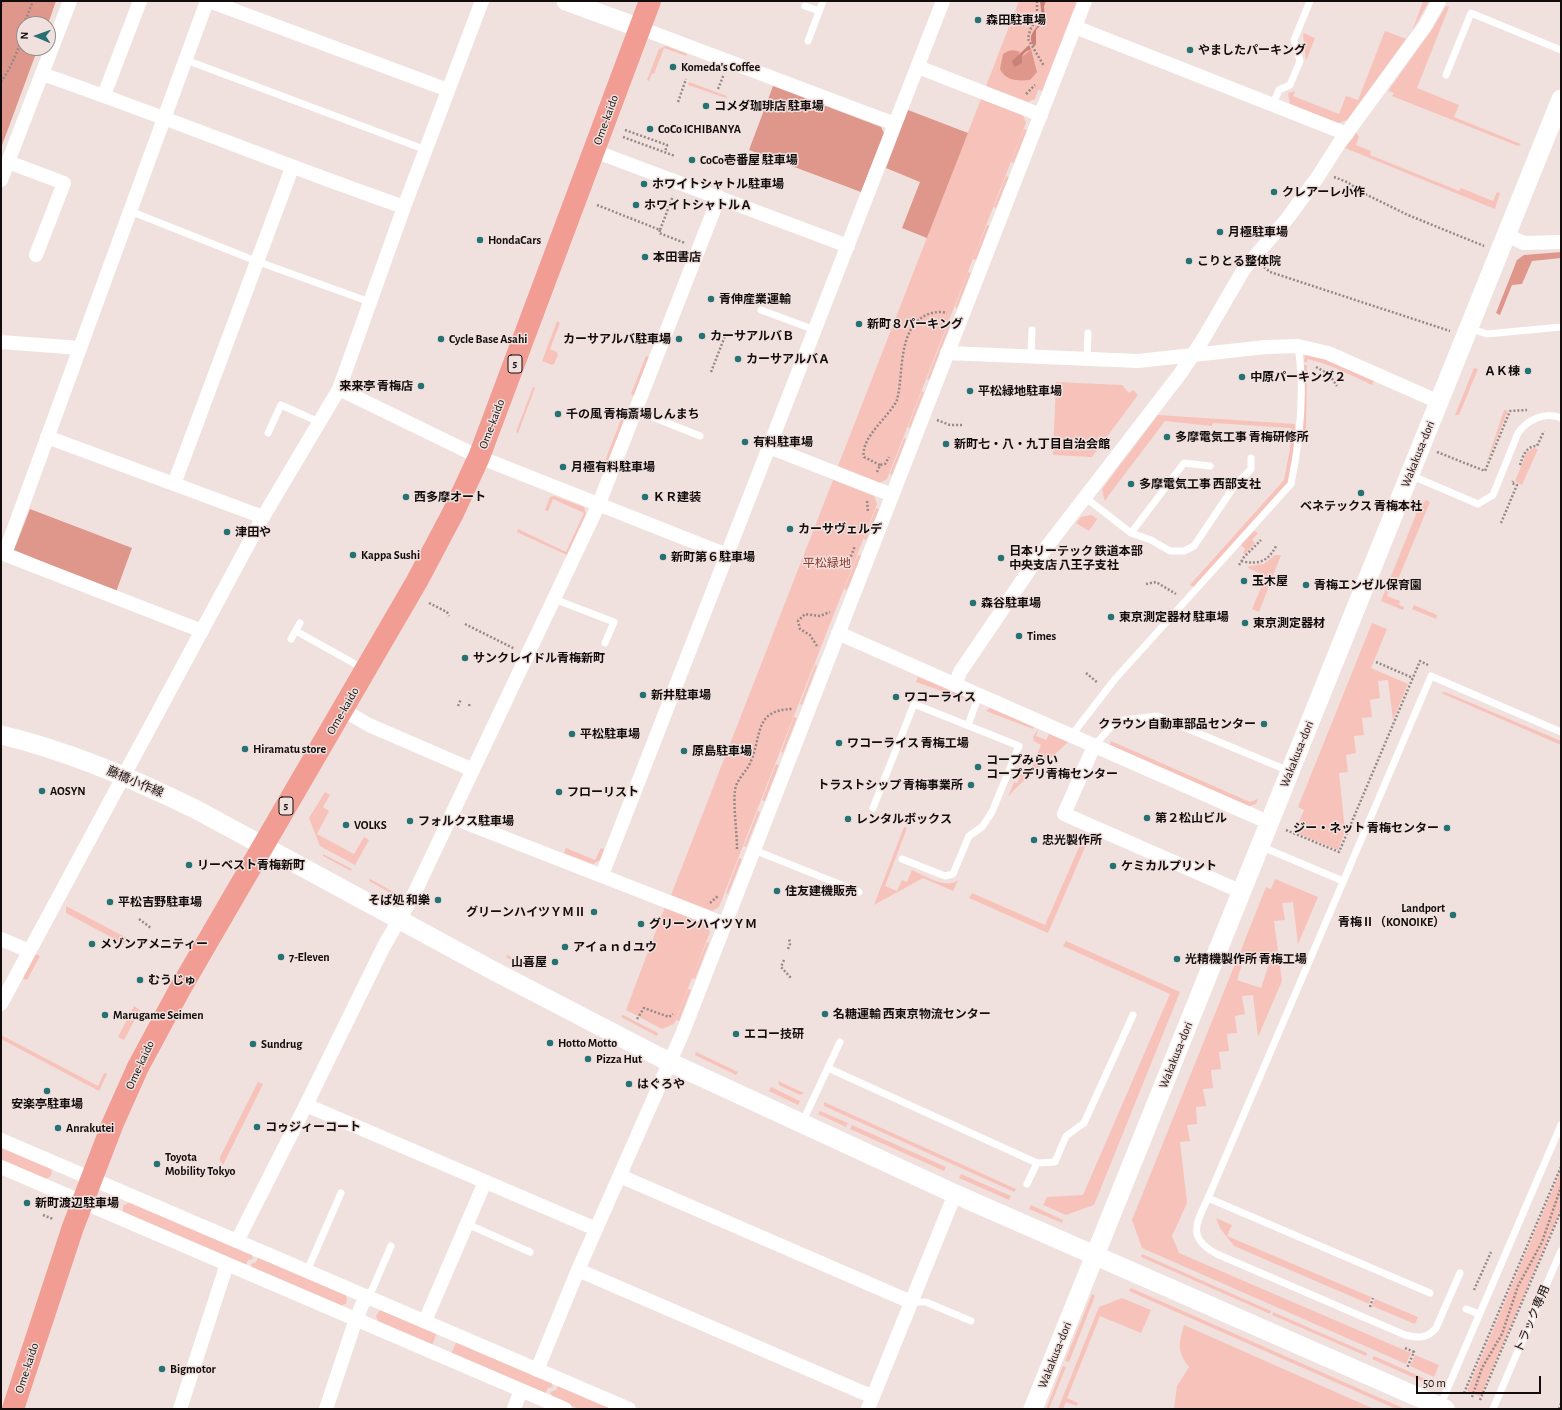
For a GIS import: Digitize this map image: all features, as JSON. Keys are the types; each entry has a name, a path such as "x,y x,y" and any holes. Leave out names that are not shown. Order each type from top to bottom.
{"main road":[{"name":"Ome-kaido","path":"13,1409 91,1179 113,1123 156,1030 366,670 445,529 479,458 650,1"}],"street":[{"path":"1,180 70,1"},
{"path":"104,95 140,1"},
{"path":"202,631 3,553 48,436 208,1 448,90"},
{"path":"1,1004 263,517 318,422 339,389 404,207 482,1"},
{"path":"566,1 895,124"},
{"path":"602,875 943,1"},
{"path":"537,1370 578,1270 683,1032 1085,1"},
{"path":"955,685 960,672 1032,566 1086,498 1193,355 1244,269 1287,219 1321,173 1347,134 1425,26 1439,1"},
{"path":"1075,27 1347,134"},
{"path":"918,67 1041,115"},
{"path":"42,74 104,95 292,168 404,207"},
{"name":"Wakakusa-dori","path":"1033,1409 1260,846 1278,826 1290,772 1561,99"},
{"path":"594,151 848,246"},
{"path":"8,162 64,183 36,255"},
{"path":"174,484 292,168"},
{"path":"237,1241 384,946 414,894 598,506 719,197"},
{"path":"1506,235 1524,243 1561,242"},
{"path":"1,342 80,348"},
{"path":"947,353 1138,361 1266,347 1298,346 1328,353 1439,402"},
{"path":"339,389 479,458 598,506 727,555"},
{"path":"48,436 263,517"},
{"path":"769,447 892,495"},
{"path":"838,633 1278,826"},
{"path":"343,710 369,725 473,770"},
{"name":"藤橋小作線","path":"1,735 73,756 123,776 197,810 669,1062 955,1194 1095,1254 1442,1408"},
{"path":"1094,746 1064,814 1242,892"},
{"path":"451,817 725,924"},
{"path":"1,939 29,951"},
{"path":"306,1105 596,1229"},
{"path":"1,1140 628,1409"},
{"path":"1,1167 356,1318 565,1409"},
{"path":"620,1176 911,1302"},
{"path":"425,1321 485,1182"},
{"path":"578,1270 871,1403 955,1194"},
{"path":"180,1409 227,1264"},
{"path":"326,1409 356,1318 366,1296"},
{"path":"514,1409 521,1390"}],"lane":[{"path":"808,41 823,1"},
{"path":"1273,104 1279,90 1290,85 1300,61 1294,40 1310,1"},
{"path":"805,6 819,12"},
{"path":"1446,75 1471,13 1561,50"},
{"path":"186,60 426,150"},
{"path":"130,211 256,261 370,302"},
{"path":"761,310 815,330"},
{"path":"1467,333 1487,334 1561,327"},
{"path":"1031,357 1032,330"},
{"path":"1087,359 1088,333"},
{"path":"1071,736 1115,679 1291,484 1298,452 1301,403 1298,346"},
{"path":"268,433 280,405 318,422"},
{"path":"635,410 700,436"},
{"path":"1410,475 1478,504 1493,495 1518,433 1525,424 1540,417 1556,416 1561,418"},
{"path":"1086,498 1131,532 1151,540 1170,551 1184,551 1194,546 1233,488 1251,470 1252,458"},
{"path":"1131,532 1184,463 1210,466"},
{"path":"554,599 614,622 605,643"},
{"path":"292,640 300,623"},
{"path":"296,632 366,670"},
{"path":"1460,1273 1436,1328 1430,1335 1423,1338 1415,1338 1210,1250 1200,1242 1196,1227 1431,676 1561,732"},
{"path":"968,725 979,695"},
{"path":"873,808 914,704 1019,746 992,812 982,827 969,836 953,874 945,876 902,859"},
{"path":"1094,746 1116,722 1157,716 1290,772"},
{"path":"1260,846 1343,881"},
{"path":"754,850 858,892"},
{"path":"828,1068 1037,1163 1055,1162 1066,1136 1084,1123 1133,1015"},
{"path":"802,1123 840,1042"},
{"path":"1442,1408 1479,1314 1561,1126"},
{"path":"1028,1184 1037,1163"},
{"path":"307,1271 341,1194"},
{"path":"1208,1198 1430,1293"},
{"path":"467,1224 530,1252"},
{"path":"366,1296 372,1290 391,1246"},
{"name":"トラック専用","path":"1493,1409 1561,1251"},
{"path":"911,1302 926,1302 971,1321"},
{"path":"1466,1309 1479,1314"}],"path":[{"path":"1,6 3,1"},
{"path":"27,16 32,1"},
{"path":"1037,1 1037,17 1028,35 1033,49 1044,66"},
{"path":"1,82 16,52"},
{"path":"678,102 686,79"},
{"path":"625,130 667,145 665,152"},
{"path":"623,137 674,156"},
{"path":"1321,173 1347,182 1367,195 1408,215 1499,253"},
{"path":"679,182 659,233 699,248"},
{"path":"597,205 660,230"},
{"path":"1254,257 1270,272 1435,325 1467,333"},
{"path":"880,465 867,460 863,454 868,439 893,408 897,400 908,336 915,324 922,317 938,312 948,313"},
{"path":"711,372 727,331"},
{"path":"1300,364 1309,363 1329,374 1337,386"},
{"path":"923,415 950,425 963,425"},
{"path":"1517,470 1525,452 1529,448 1537,446 1544,431"},
{"path":"1437,452 1485,471"},
{"path":"1501,523 1517,485 1512,483 1515,476"},
{"path":"1239,565 1261,540"},
{"path":"1242,561 1252,564 1261,562 1272,554 1276,546"},
{"path":"1146,584 1156,582 1186,600"},
{"path":"429,603 447,612 449,616"},
{"path":"817,646 810,635 800,629 798,620 805,614 820,616 830,612"},
{"path":"465,624 528,655"},
{"path":"1376,662 1413,678"},
{"path":"1278,826 1338,852 1420,662 1434,668"},
{"path":"458,706 461,699"},
{"path":"737,850 735,795 737,782 751,762 758,732 762,724 773,713 792,710"},
{"path":"139,919 151,928"},
{"path":"788,949 790,944 789,938"},
{"path":"784,960 781,967 790,978"},
{"path":"637,1019 644,1008 669,1017 673,1014 675,1008"},
{"path":"1464,1393 1561,1166"},
{"path":"1472,1397 1482,1368 1502,1334 1518,1286 1542,1242 1561,1187"},
{"path":"1480,1400 1561,1211"},
{"path":"43,1216 53,1219"},
{"path":"1474,1290 1491,1252"},
{"path":"1558,1409 1561,1403"}],"green space":[{"path":"1019,1 1077,1 1042,91 1038,90 1035,99 1028,102 986,86"},
{"path":"1423,1 1429,1 1412,32"},
{"path":"1446,6 1449,7 1417,88 1459,105 1454,117 1521,144 1520,145 1518,146 1392,96 1394,93 1388,91 1433,28"},
{"path":"1385,31 1406,39 1347,120 1338,123 1290,104 1288,93 1295,91 1293,96 1339,114 1346,96 1358,100"},
{"path":"1304,33 1315,38 1306,61 1303,34"},
{"path":"666,46 687,54 686,56 664,48 654,74 652,73 649,81 647,80 659,49"},
{"path":"689,82 727,96 726,98 688,85"},
{"path":"981,99 1023,115 1026,123 887,479 879,483 838,466"},
{"path":"1024,129 1027,130 1014,163 1011,162"},
{"path":"1356,133 1359,136 1356,145 1371,151 1370,155 1459,191 1461,188 1493,201 1497,192 1500,193 1495,209 1345,148"},
{"path":"1006,176 1009,177 996,208 994,207"},
{"path":"987,225 989,226 976,260 973,259"},
{"path":"968,272 971,273 957,308 955,307"},
{"path":"557,321 560,323 550,349 557,352 558,355 554,364 552,365 542,361"},
{"path":"949,322 951,323 929,380 927,379"},
{"path":"1305,355 1326,360 1374,381 1372,385 1324,364 1307,359 1307,362 1304,362"},
{"path":"646,356 649,357 634,396 631,394"},
{"path":"1304,365 1307,365 1306,435 1303,434"},
{"path":"1474,368 1478,369 1459,415 1455,415"},
{"path":"1056,382 1122,385 1129,393 1133,390 1138,395 1092,457 1053,455"},
{"path":"533,387 535,388 518,433 516,432"},
{"path":"922,391 924,392 910,428 908,427"},
{"path":"625,409 628,411 606,467 603,466"},
{"path":"1504,410 1508,411 1485,467"},
{"path":"1158,415 1295,424 1294,450 1288,482 1194,587 1190,585 1284,480 1290,449 1291,428 1213,423 1212,426 1165,421 1106,501 1104,499 1102,489"},
{"path":"904,438 906,439 892,475 890,474"},
{"path":"1534,448 1538,449 1522,485 1515,481 1527,452"},
{"name":"平松緑地","path":"833,480 874,496 877,504 719,907 712,911 671,895"},
{"path":"554,496 584,507 586,514 567,555 517,532 518,529 566,552 584,513 553,499 548,511 545,510 550,497"},
{"path":"1426,500 1430,502 1394,589 1390,588 1387,596 1400,601 1399,605 1404,607 1403,610 1381,601 1419,507"},
{"path":"876,508 879,509 866,540 864,539"},
{"path":"1092,515 1097,519 1089,531 1076,523 1081,517"},
{"path":"1254,531 1258,533 1252,540 1255,543 1245,554 1243,553 1245,549 1241,545"},
{"path":"858,555 861,556 847,590 844,589"},
{"path":"1275,555 1281,555 1259,612 1252,609 1266,576 1248,568 1249,566 1264,564"},
{"path":"1414,605 1437,615 1436,619 1412,609"},
{"path":"1372,623 1387,629 1371,668 1408,684 1393,720 1388,680 1378,681 1380,698 1370,700 1372,717 1362,718 1364,735 1354,736 1356,753 1346,755 1348,772 1339,773 1345,831 1338,850 1295,832 1304,810 1298,807"},
{"path":"815,665 817,666 802,705 800,704"},
{"path":"918,677 963,696 964,699 916,682"},
{"path":"1445,692 1561,741 1561,745 1441,693"},
{"path":"990,708 1034,727 1033,729 986,711"},
{"path":"794,717 797,718 783,753 781,752"},
{"path":"1038,729 1036,736 1046,740 1049,734 1068,742 1022,782 1008,797 1014,782 1017,783 1020,777 1017,774 1029,774 1041,745 1034,741 1033,737"},
{"path":"1111,741 1250,802 1258,799 1256,804 1249,806 1109,746"},
{"path":"776,764 779,765 765,801 762,800"},
{"path":"325,792 330,795 323,807 329,811 317,834 354,854 364,837 369,840 355,865 320,846 309,818"},
{"path":"758,811 760,812 746,847 744,846"},
{"path":"904,827 907,828 885,886 897,891 902,880 907,882 912,870 942,883 953,883 958,880 953,891 923,878 874,905"},
{"path":"1084,836 1089,838 1048,933 969,898 972,893 1045,925"},
{"path":"566,848 595,860 601,848 604,849 600,860 593,864 564,853"},
{"path":"323,854 352,869 351,871 323,856"},
{"path":"739,858 742,859 728,894 726,893"},
{"path":"370,879 397,894 396,896 369,881"},
{"path":"1275,879 1318,897 1298,944 1293,902 1282,903 1285,920 1274,921 1282,981 1258,1037 1253,995 1242,996 1245,1014 1235,1016 1237,1033 1227,1034 1229,1051 1219,1052 1221,1069 1211,1070 1213,1088 1203,1089 1206,1106 1196,1107 1197,1124 1187,1125 1190,1141 1180,1142 1187,1203 1172,1236 1179,1253 1411,1353 1406,1364 1142,1248 1132,1220 1237,959 1243,961 1237,980 1261,988 1269,964 1239,955 1266,887 1271,889"},
{"path":"66,906 127,938 124,944 66,913"},
{"path":"665,907 706,924 710,932 674,1024 662,1029 626,1010"},
{"path":"1066,941 1180,992 1094,1205 1066,1215 1043,1205 1047,1197 1083,1195 1170,994 1063,946"},
{"path":"707,942 709,943 695,979 692,978"},
{"path":"35,954 40,956 27,980 23,978"},
{"path":"507,955 530,967 529,969 506,957"},
{"path":"688,989 691,990 679,1021 676,1020"},
{"path":"134,1006 140,1010 124,1040 118,1037"},
{"path":"623,1015 658,1033 657,1036 621,1017"},
{"path":"1,1035 98,1086 104,1073 107,1074 99,1091 1,1039"},
{"path":"696,1052 738,1072 736,1075 695,1055"},
{"path":"778,1081 804,1093 800,1095 779,1085"},
{"path":"258,1082 263,1084 223,1165 220,1161 220,1157"},
{"path":"771,1087 800,1101 798,1105 769,1091"},
{"path":"824,1102 1016,1189 1014,1192 824,1106"},
{"path":"820,1111 848,1123 846,1127 818,1114"},
{"path":"852,1125 946,1167 944,1171 850,1129"},
{"path":"1,1145 51,1167 52,1173 46,1179 1,1161"},
{"path":"1561,1171 1561,1209 1480,1397 1467,1391"},
{"path":"961,1174 1011,1196 1009,1200 959,1178"},
{"path":"130,1202 251,1253 253,1259 248,1260 245,1267 123,1213 123,1206"},
{"path":"1031,1205 1063,1220 1062,1223 1029,1209"},
{"path":"1216,1218 1232,1225 1227,1236 1371,1297 1369,1304 1234,1246 1220,1228"},
{"path":"1142,1254 1271,1311 1270,1314 1141,1257"},
{"path":"259,1256 345,1293 347,1299 346,1304 340,1306 253,1270 251,1264 256,1262"},
{"path":"1131,1288 1405,1409 1396,1409 1129,1291"},
{"path":"1092,1294 1095,1296 1069,1362 1065,1361"},
{"path":"1122,1298 1151,1310 1141,1333 1100,1316 1067,1398 1078,1403 1077,1406 1066,1402 1063,1409 1058,1409 1099,1307"},
{"path":"1375,1299 1418,1317 1415,1324 1372,1306"},
{"path":"380,1310 437,1332 432,1346 378,1322 376,1316"},
{"path":"1273,1312 1367,1353 1366,1356 1272,1315"},
{"path":"1184,1325 1374,1409 1174,1409 1177,1386 1189,1367 1180,1351 1180,1342"},
{"path":"457,1341 551,1381 553,1387 548,1388 545,1394 451,1354"},
{"path":"1415,1355 1439,1365 1434,1377 1410,1366"},
{"path":"1374,1356 1428,1380 1426,1383 1372,1359"},
{"path":"1063,1366 1066,1367 1049,1409 1046,1409"},
{"path":"559,1384 616,1409 579,1409 553,1398 550,1392 556,1390"}],"shaded area":[{"path":"1,1 56,1 51,16 16,16 16,56 35,56 1,148"},
{"path":"1046,1 1044,6 1045,20 1036,30 1036,44 1034,47 1031,36 1041,19 1040,2"},
{"path":"1029,45 1031,49 1026,51 1024,54 1022,63 1015,67 1012,61"},
{"path":"1031,49 1037,72 1030,80 1012,79 1002,73 1000,69 1003,54 1014,50 1020,52 1018,56 1022,57"},
{"path":"773,86 881,127 884,133 861,192 749,150"},
{"path":"908,110 968,133 927,238 902,228 920,182 886,168"},
{"path":"1561,252 1561,258 1532,261 1522,284 1512,285 1500,315 1496,313 1517,260 1524,255"},
{"path":"30,509 132,548 116,592 14,550"}],"place":[{"name":"森田駐車場","path":"978,20"},
{"name":"やましたパーキング","path":"1190,50"},
{"name":"Komeda's Coffee","path":"673,67"},
{"name":"コメダ珈琲店 駐車場","path":"706,106"},
{"name":"CoCo ICHIBANYA","path":"650,129"},
{"name":"CoCo壱番屋 駐車場","path":"692,160"},
{"name":"ホワイトシャトル駐車場","path":"644,184"},
{"name":"クレアーレ小作","path":"1274,192"},
{"name":"ホワイトシャトルＡ","path":"636,205"},
{"name":"月極駐車場","path":"1220,232"},
{"name":"HondaCars","path":"480,240"},
{"name":"本田書店","path":"645,257"},
{"name":"こりとる整体院","path":"1189,261"},
{"name":"青伸産業運輸","path":"711,299"},
{"name":"新町８パーキング","path":"859,324"},
{"name":"カーサアルバＢ","path":"702,336"},
{"name":"Cycle Base Asahi","path":"441,339"},
{"name":"カーサアルバ駐車場","path":"679,339"},
{"name":"カーサアルバＡ","path":"738,359"},
{"name":"ＡＫ棟","path":"1528,371"},
{"name":"中原パーキング２","path":"1242,377"},
{"name":"来来亭 青梅店","path":"421,386"},
{"name":"平松緑地駐車場","path":"970,391"},
{"name":"千の風 青梅斎場しんまち","path":"558,414"},
{"name":"多摩電気工事 青梅研修所","path":"1167,437"},
{"name":"有料駐車場","path":"745,442"},
{"name":"新町七・八・九丁目自治会館","path":"946,444"},
{"name":"月極有料駐車場","path":"563,467"},
{"name":"多摩電気工事 西部支社","path":"1131,484"},
{"name":"ベネテックス 青梅本社","path":"1361,493"},
{"name":"西多摩オート","path":"406,497"},
{"name":"ＫＲ建装","path":"645,497"},
{"name":"カーサヴェルデ","path":"790,529"},
{"name":"津田や","path":"227,532"},
{"name":"Kappa Sushi","path":"353,555"},
{"name":"新町第６駐車場","path":"663,557"},
{"name":"日本リーテック 鉄道本部 中央支店 八王子支社","path":"1001,558"},
{"name":"玉木屋","path":"1244,581"},
{"name":"青梅エンゼル保育園","path":"1306,585"},
{"name":"森谷駐車場","path":"973,603"},
{"name":"東京測定器材 駐車場","path":"1111,617"},
{"name":"東京測定器材","path":"1245,623"},
{"name":"Times","path":"1019,636"},
{"name":"サンクレイドル青梅新町","path":"465,658"},
{"name":"新井駐車場","path":"643,695"},
{"name":"ワコーライス","path":"896,697"},
{"name":"クラウン 自動車部品センター","path":"1264,724"},
{"name":"平松駐車場","path":"572,734"},
{"name":"ワコーライス 青梅工場","path":"839,743"},
{"name":"Hiramatu store","path":"245,749"},
{"name":"原島駐車場","path":"684,751"},
{"name":"コープみらい コープデリ青梅センター","path":"978,767"},
{"name":"トラストシップ 青梅事業所","path":"971,785"},
{"name":"AOSYN","path":"42,791"},
{"name":"フローリスト","path":"559,792"},
{"name":"第２松山ビル","path":"1147,818"},
{"name":"レンタルボックス","path":"848,819"},
{"name":"フォルクス駐車場","path":"410,821"},
{"name":"VOLKS","path":"346,825"},
{"name":"ジー・ネット 青梅センター","path":"1447,828"},
{"name":"忠光製作所","path":"1034,840"},
{"name":"リーベスト青梅新町","path":"189,865"},
{"name":"ケミカルプリント","path":"1113,866"},
{"name":"住友建機販売","path":"777,891"},
{"name":"そば処 和樂","path":"438,900"},
{"name":"平松吉野駐車場","path":"110,902"},
{"name":"グリーンハイツＹＭⅡ","path":"594,912"},
{"name":"Landport 青梅Ⅱ（KONOIKE）","path":"1453,915"},
{"name":"グリーンハイツＹＭ","path":"641,924"},
{"name":"メゾンアメニティー","path":"92,944"},
{"name":"アイａｎｄユウ","path":"565,947"},
{"name":"7-Eleven","path":"281,957"},
{"name":"光精機製作所 青梅工場","path":"1177,959"},
{"name":"山喜屋","path":"555,962"},
{"name":"むうじゅ","path":"140,980"},
{"name":"名糖運輸 西東京物流センター","path":"825,1014"},
{"name":"Marugame Seimen","path":"105,1015"},
{"name":"エコー技研","path":"736,1034"},
{"name":"Hotto Motto","path":"550,1043"},
{"name":"Sundrug","path":"253,1044"},
{"name":"Pizza Hut","path":"588,1059"},
{"name":"はぐろや","path":"629,1084"},
{"name":"安楽亭駐車場","path":"47,1091"},
{"name":"コゥジィーコート","path":"257,1127"},
{"name":"Anrakutei","path":"58,1128"},
{"name":"Toyota Mobility Tokyo","path":"157,1164"},
{"name":"新町渡辺駐車場","path":"27,1203"},
{"name":"Bigmotor","path":"162,1369"}]}
